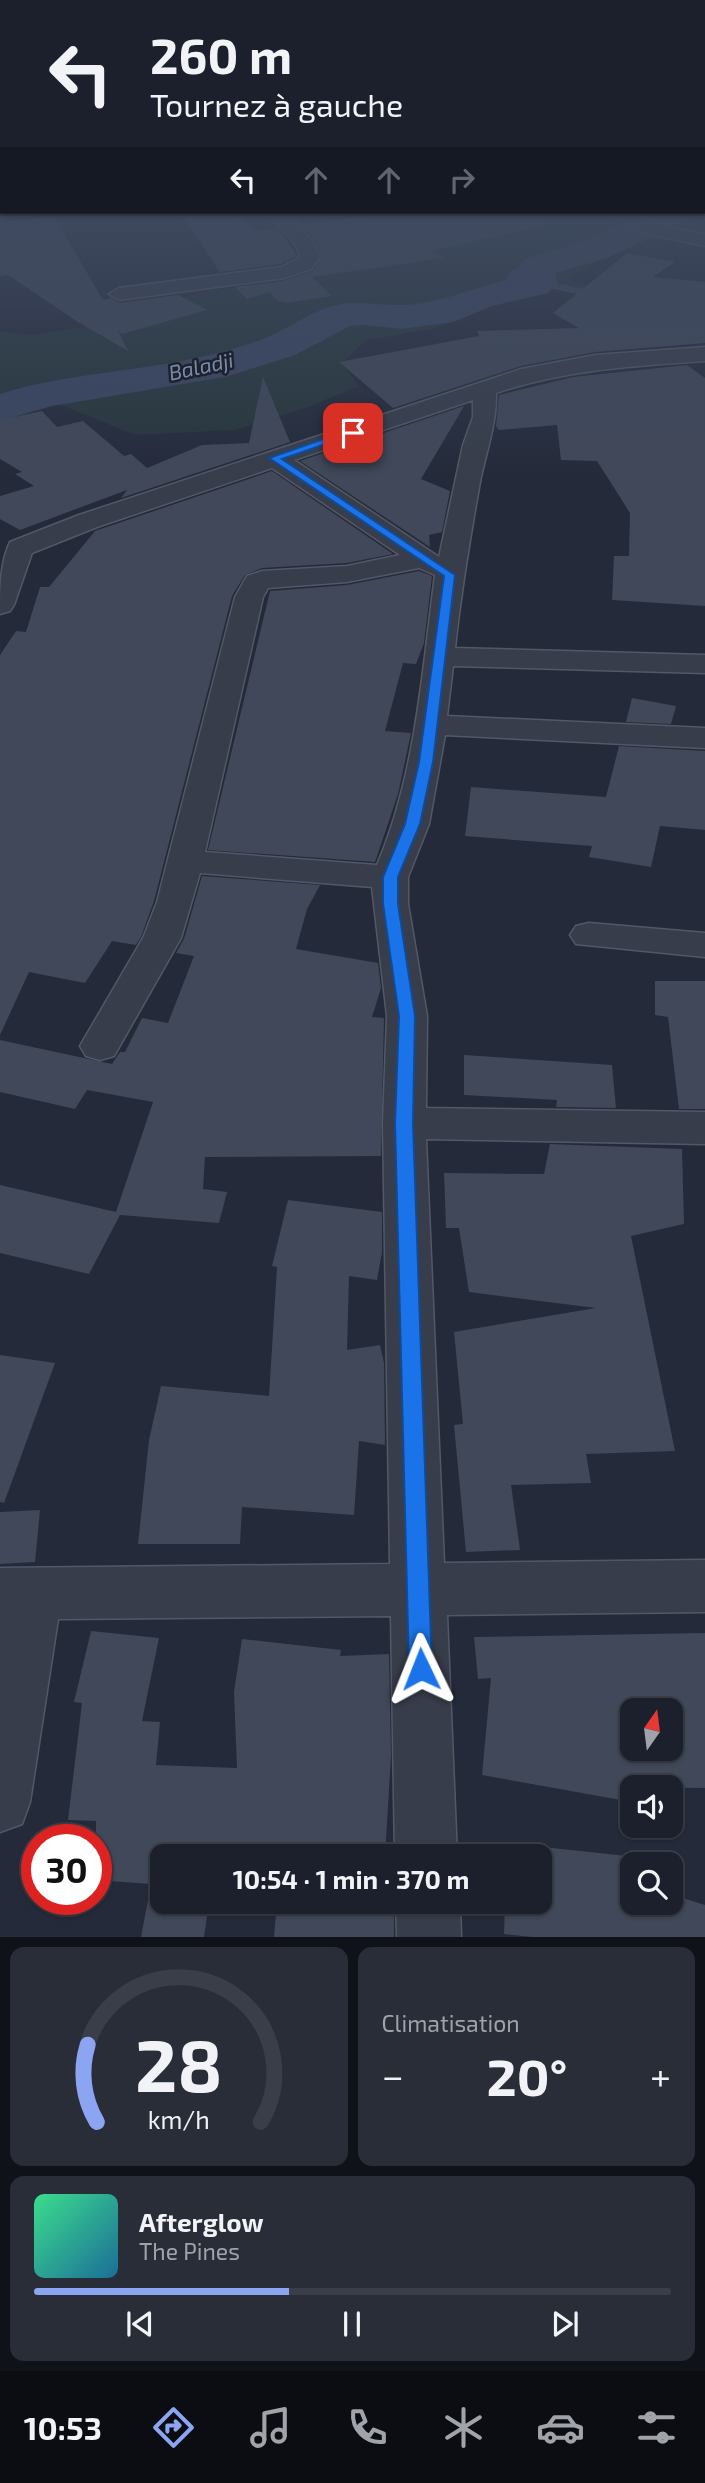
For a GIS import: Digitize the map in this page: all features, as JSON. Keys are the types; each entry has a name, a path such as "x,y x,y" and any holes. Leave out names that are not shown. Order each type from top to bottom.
{"street":[{"path":"0,605 10,543 88,521 529,374 595,362 705,354"},
{"path":"426,1844 404,1123 407,1016 390,904 390,877 412,824 430,725 439,657 436,567 485,417 484,390"},
{"path":"274,458 436,567"},
{"path":"100,1046 162,938 185,861 249,597 257,582 272,577 436,567"},
{"path":"439,657 705,664"},
{"path":"430,725 705,738"},
{"path":"185,861 390,877"},
{"path":"589,935 705,945"},
{"path":"404,1123 705,1128"},
{"path":"0,1802 17,1594 705,1586"},
{"path":"428,1914 429,1937"}],"shaded area":[{"name":"Baladji","path":"182,297 514,297 432,329 366,340 342,363 359,386 311,406 235,430 135,435 39,396 0,404 0,332 33,335 85,327"}],"building":[{"path":"41,297 111,298 119,303 183,297 207,310 122,334 118,331 128,351"},
{"path":"274,297 323,297 286,303"},
{"path":"572,297 705,297 705,343 595,352 521,366 393,408 339,362 479,336 477,331 579,328 553,313"},
{"path":"687,365 705,378 705,606 612,600 614,556 629,556 630,513 597,461 561,460 557,425 499,430 496,426 499,395 573,377"},
{"path":"263,377 290,442 121,498 127,490 20,530 0,519 0,496 34,486 15,474 22,472 0,459 0,420 42,411 57,427 83,421 124,456 131,454 147,468 202,445 249,443"},
{"path":"464,406 421,479 450,491 442,532 429,535 430,547 300,461"},
{"path":"272,471 393,554 347,563 262,568 245,575 232,596 154,901 141,937 136,945 112,941 85,983 29,972 0,1035 0,655 16,631 26,632 40,587 49,587 95,531"},
{"path":"419,571 432,576 424,643 416,664 403,663 385,731 411,733 398,794 375,862 208,850 270,591 347,585"},
{"path":"632,698 676,706 671,724 626,722"},
{"path":"619,746 705,751 705,830 660,826 651,867 589,857 592,846 465,836 471,787 606,797"},
{"path":"202,876 320,885 307,909 296,949 378,963 381,988 372,1017 384,1018 381,1156 205,1157 203,1189 227,1192 219,1223 120,1215 89,1274 0,1253 0,1185 116,1212 153,1102 87,1090 75,1109 0,1092 0,1040 112,1064 120,1052 125,1052 142,1018 168,1023 194,956 176,953 184,939"},
{"path":"655,981 705,981 705,1109 679,1109 668,1017 655,1015"},
{"path":"464,1055 612,1065 616,1108 556,1107 557,1100 464,1095"},
{"path":"550,1144 682,1149 684,1224 631,1236 675,1451 586,1454 591,1483 511,1485 520,1550 466,1552 454,1425 463,1424 454,1332 596,1308 469,1292 459,1228 446,1228 444,1173 544,1174"},
{"path":"288,1200 382,1212 382,1252 377,1280 349,1276 347,1350 380,1345 384,1363 385,1445 359,1441 354,1515 242,1507 240,1544 138,1544 149,1440 161,1386 269,1396 277,1267 272,1266"},
{"path":"0,1355 55,1363 4,1503 0,1502"},
{"path":"40,1510 35,1562 0,1564 0,1512"},
{"path":"91,1631 159,1638 142,1721 160,1722 156,1765 237,1768 234,1692 242,1639 341,1650 340,1656 389,1654 391,1756 386,1844 150,1844 150,1884 112,1881 112,1824 68,1820 82,1703 74,1702"},
{"path":"705,1633 705,1788 683,1788 683,1775 620,1775 620,1800 482,1775 491,1678 478,1679 474,1637"},
{"path":"552,1848 620,1855 620,1915 683,1915 683,1898 705,1905 705,1937 532,1937 504,1934 505,1914 552,1914"},
{"path":"150,1889 150,1914 207,1914 204,1937 141,1937"},
{"path":"276,1914 394,1914 394,1937 274,1937"}],"waterway":[{"name":"Baladji","path":"0,408 45,394 210,368 281,346 340,316 364,313 402,317 453,310 482,297"}],"route":[{"path":"353,433 274,458 422,559 450,575 426,762 412,824 390,877 390,904 407,1016 404,1123 421,1669"}]}
